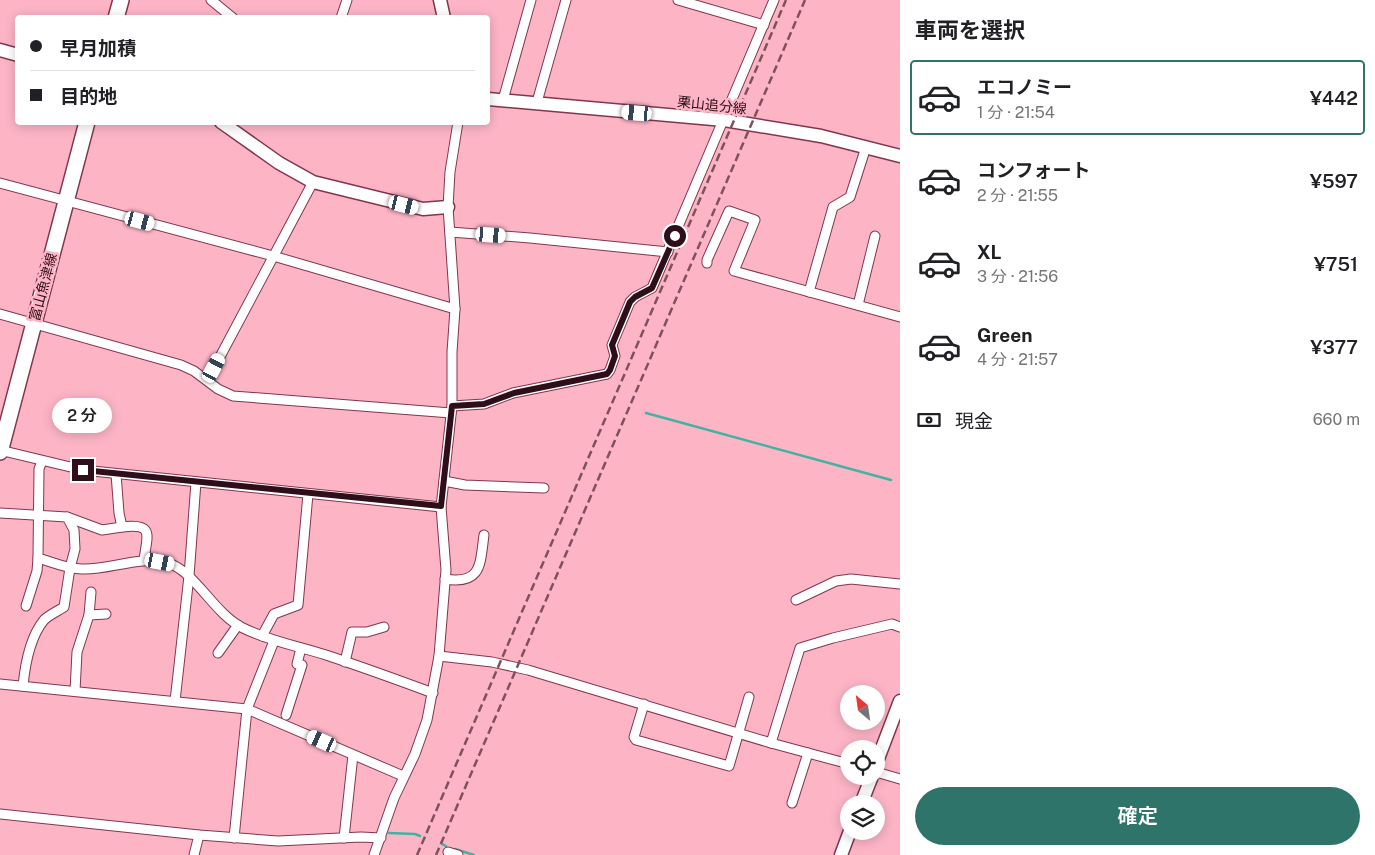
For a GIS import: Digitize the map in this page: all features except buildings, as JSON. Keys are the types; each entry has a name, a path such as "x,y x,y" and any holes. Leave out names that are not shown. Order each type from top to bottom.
{"main road":[{"path":"117,15 121,0"},
{"path":"440,0 443,15"},
{"path":"0,50 15,54"},
{"name":"栗山追分線","path":"490,99 724,120 821,136 900,156"},
{"name":"富山魚津線","path":"0,451 86,125"},
{"path":"224,125 279,163 313,182 423,209 448,207"},
{"path":"885,740 900,701"},
{"path":"841,855 847,840"}],"street":[{"path":"211,0 229,15"},
{"path":"342,15 347,0"},
{"path":"503,100 531,0"},
{"path":"537,102 566,0"},
{"path":"678,0 764,25"},
{"path":"0,314 181,366 194,371 218,389 233,396 452,409 484,404 514,393 607,374 615,356 612,345 630,302 635,297 652,288 774,0"},
{"path":"374,855 394,798 415,754 427,720 440,656 445,579 441,506 452,409 452,352 455,309 448,207 450,172 458,125"},
{"path":"809,292 834,207 850,197 866,147"},
{"path":"206,379 214,368 313,182"},
{"path":"0,183 273,256 455,309"},
{"path":"707,263 729,211 754,220 734,271 900,317"},
{"path":"450,232 668,252"},
{"path":"858,306 876,236"},
{"path":"0,451 83,470 441,506"},
{"path":"26,606 37,571 39,469 42,461"},
{"path":"116,474 118,513 122,527"},
{"path":"444,481 465,485 544,488"},
{"path":"175,701 196,482"},
{"path":"262,636 274,614 298,605 308,494"},
{"path":"0,514 66,517 102,530 136,525 144,528 147,532 144,560"},
{"path":"23,686 25,664 32,642 45,619 64,607 70,568 76,549 74,530 66,517"},
{"path":"445,579 459,581 473,576 479,569 484,535"},
{"path":"38,558 70,568 96,568 144,560 170,564 188,576 223,614 238,625 274,641 344,662 433,693"},
{"path":"796,600 836,580 851,579 900,584"},
{"path":"75,691 77,652 89,615 91,592"},
{"path":"89,615 106,614"},
{"path":"771,743 800,648 892,624 900,627"},
{"path":"218,653 238,625"},
{"path":"344,662 352,632 367,632 384,628"},
{"path":"234,838 247,709 274,641"},
{"path":"286,715 302,666 297,664 301,648"},
{"path":"440,656 492,662 528,670 771,743 840,762"},
{"path":"0,684 247,709 403,776"},
{"path":"644,704 634,737 636,740 729,766 749,697"},
{"path":"792,803 808,753"},
{"path":"344,838 353,754"},
{"path":"885,775 900,779"},
{"path":"0,814 199,835 278,841 381,838"},
{"path":"194,855 199,835"},
{"path":"448,852 458,855"}],"waterway":[{"path":"646,413 891,480"},
{"path":"389,833 415,834 420,836"},
{"path":"442,844 446,846"},
{"path":"455,849 474,855"}],"railway":[{"path":"417,855 786,0"},
{"path":"436,855 805,0"}],"route":[{"path":"83,470 441,506 452,406 484,404 514,393 607,374 615,356 612,345 630,302 635,297 652,288 675,236"}]}
